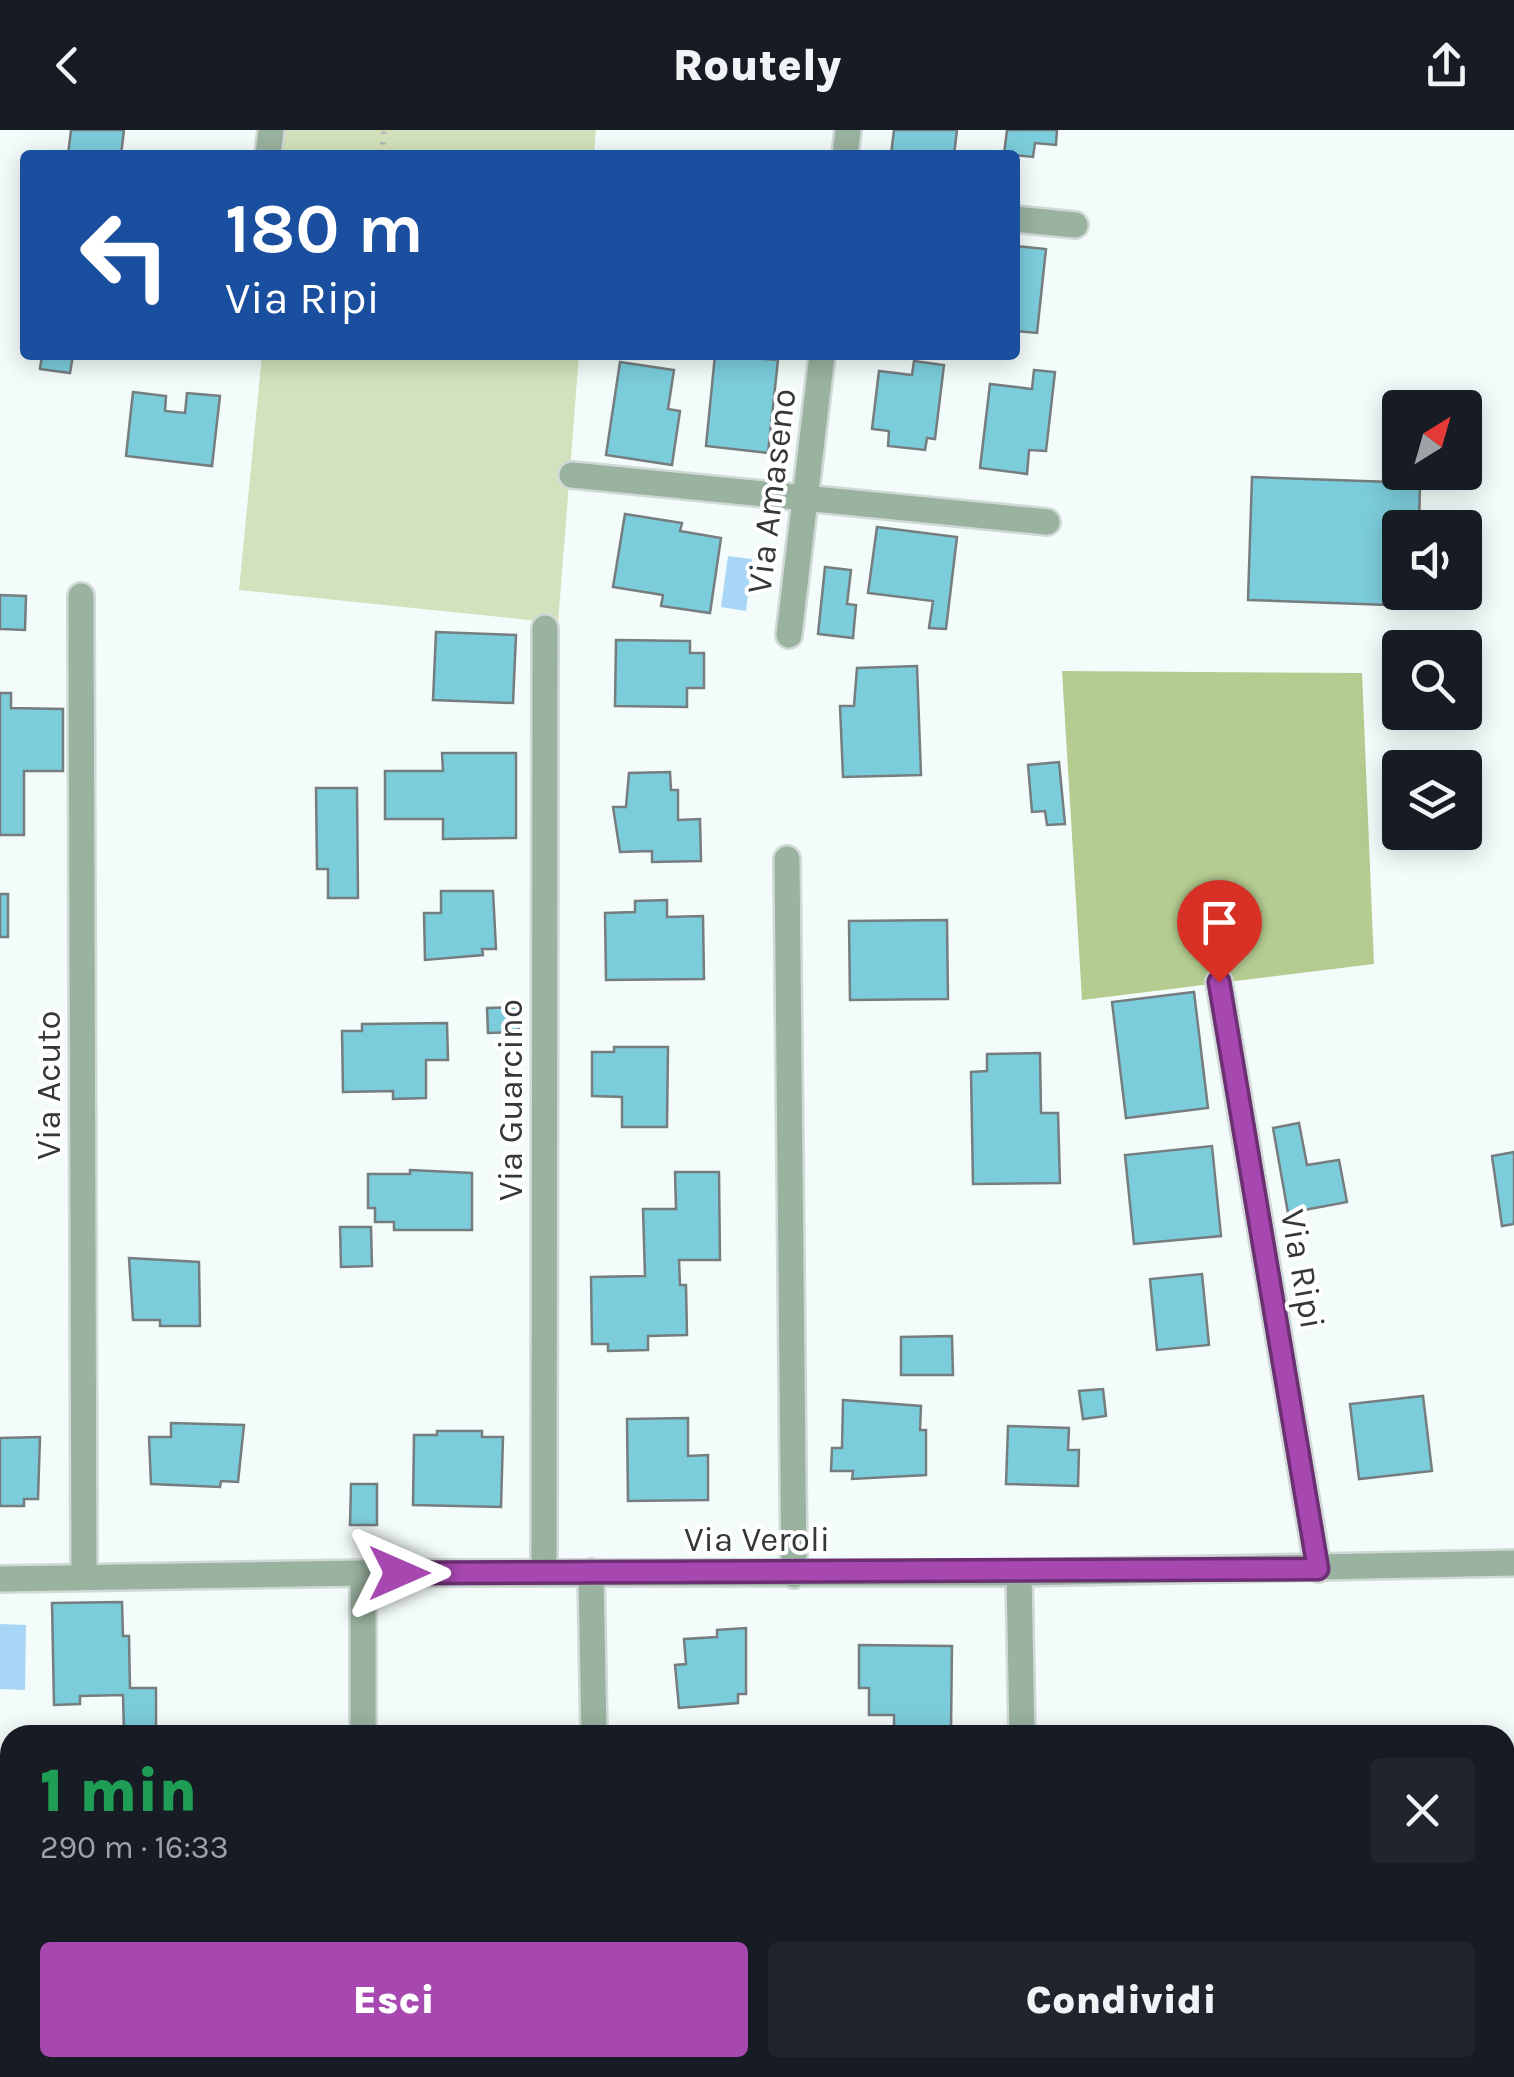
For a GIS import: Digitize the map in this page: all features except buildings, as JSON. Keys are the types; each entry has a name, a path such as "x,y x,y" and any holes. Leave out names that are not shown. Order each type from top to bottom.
{"street":[{"path":"1020,220 1075,225"},
{"name":"Via Amaseno","path":"789,635 821,360"},
{"path":"572,475 1047,522"},
{"name":"Via Acuto","path":"81,596 84,1575"},
{"name":"Via Guarcino","path":"544,1572 545,628"},
{"path":"787,859 794,1575"},
{"name":"Via Ripi","path":"1219,982 1318,1569"},
{"name":"Via Veroli","path":"0,1579 363,1573 1019,1573 1514,1563"},
{"path":"592,1572 594,1725"},
{"path":"363,1573 363,1725"},
{"path":"1019,1573 1022,1725"}],"green space":[{"path":"283,130 596,130 594,150 281,150"},
{"path":"262,360 579,360 558,623 239,590"},
{"path":"1062,671 1362,673 1374,964 1082,1000"}],"water":[{"path":"728,556 752,559 746,611 721,607"},
{"path":"0,1624 26,1625 25,1690 0,1689"}],"route":[{"path":"399,1573 794,1575 1318,1569 1219,982"}]}
